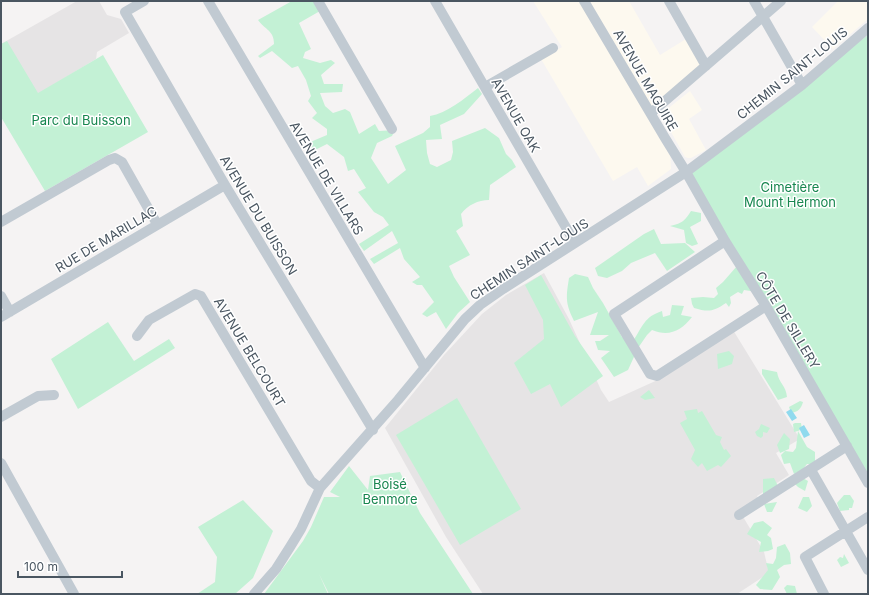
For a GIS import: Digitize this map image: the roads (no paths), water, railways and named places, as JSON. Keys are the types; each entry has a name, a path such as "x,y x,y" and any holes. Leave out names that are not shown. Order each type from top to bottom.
{"street":[{"name":"AVENUE DU BUISSON","path":"144,1 125,12 225,185 373,430"},
{"name":"AVENUE DE VILLARS","path":"208,1 425,368"},
{"path":"318,1 392,129"},
{"name":"AVENUE MAGUIRE","path":"584,1 686,172"},
{"path":"669,1 706,66"},
{"path":"754,1 802,84"},
{"path":"651,113 780,1"},
{"name":"AVENUE OAK","path":"439,2 485,87 575,243"},
{"name":"CHEMIN SAINT-LOUIS","path":"254,594 276,569 290,547 301,529 320,488 373,430 465,319 480,305 686,172 802,84 868,28"},
{"path":"485,87 553,48"},
{"path":"1,222 109,160 116,158 122,162 157,224"},
{"name":"CÔTE DE SILLERY","path":"686,172 725,241 766,306 868,483"},
{"name":"RUE DE MARILLAC","path":"1,317 225,185"},
{"path":"725,241 614,314 650,374 657,376 766,306"},
{"name":"AVENUE BELCOURT","path":"137,336 149,320 195,294 201,296 311,481 320,488"},
{"path":"1,296 10,312"},
{"path":"1,417 38,396 54,395"},
{"path":"739,515 847,446"},
{"path":"1,463 74,594"},
{"path":"811,470 868,570"},
{"path":"824,594 805,557 868,517"}],"water":[{"path":"791,409 797,418 792,421 786,412"},
{"path":"804,425 810,435 804,438 799,428"}],"park label":[{"name":"Parc du Buisson","path":"81,120"},
{"name":"Cimetière Mount Hermon","path":"790,194"},
{"name":"Boisé Benmore","path":"390,492"}]}
